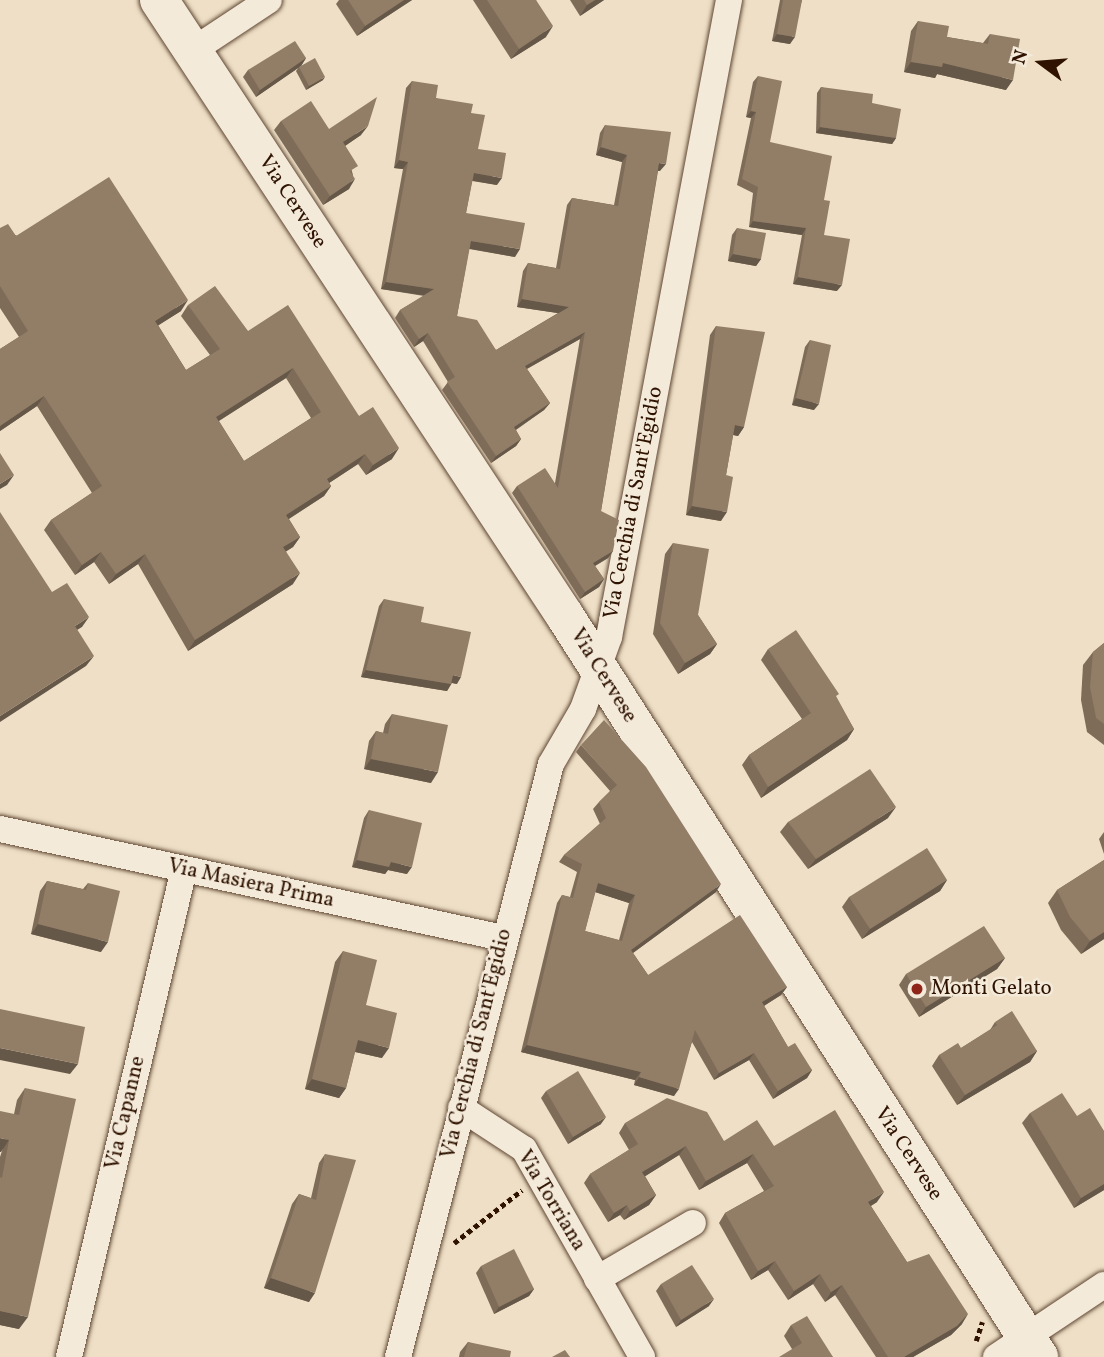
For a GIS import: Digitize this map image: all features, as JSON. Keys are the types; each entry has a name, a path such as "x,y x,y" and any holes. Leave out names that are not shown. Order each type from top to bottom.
{"main road":[{"name":"Via Cervese","path":"159,0 599,672 1020,1350"}],"street":[{"path":"192,51 269,0"},
{"name":"Via Cerchia di Sant'Egidio","path":"398,1357 503,938 551,764 599,672 729,0"},
{"name":"Via Masiera Prima","path":"0,829 503,938"},
{"name":"Via Capanne","path":"69,1357 184,869"},
{"name":"Via Torriana","path":"461,1108 524,1149 642,1357"},
{"path":"597,1279 693,1223"},
{"path":"1020,1350 1104,1285"}],"path":[{"path":"447,1248 539,1176"}],"building":[{"path":"348,0 404,0 365,26"},
{"path":"487,0 536,0 553,26 519,49"},
{"path":"783,0 802,0 795,37 777,34"},
{"path":"918,21 949,26 947,37 988,44 990,34 1020,39 1013,80 943,63 942,67 911,62"},
{"path":"295,41 306,58 260,90 248,70"},
{"path":"315,58 325,77 309,86 299,67"},
{"path":"758,76 782,81 770,142 832,156 824,200 830,201 824,235 850,239 842,285 798,277 806,228 753,221 758,187 742,179 756,112 751,111"},
{"path":"412,81 438,85 436,98 473,104 471,113 485,115 478,149 506,153 502,178 474,173 466,213 525,223 520,249 471,241 457,316 477,320 496,350 569,307 522,299 528,263 560,269 572,198 618,206 627,155 601,147 605,125 671,132 666,164 659,163 601,511 619,520 613,551 593,563 604,579 585,592 517,486 545,468 558,488 585,332 525,366 550,403 514,427 521,439 496,456 447,382 455,377 428,333 419,339 400,310 434,289 386,282 408,162 399,160"},
{"path":"821,87 873,94 872,103 901,109 896,138 820,127"},
{"path":"377,97 368,126 343,142 358,166 350,171 355,179 330,196 281,121 311,101 329,129"},
{"path":"109,177 188,300 155,321 186,370 220,349 188,305 215,286 248,331 288,305 359,416 373,407 399,448 373,465 365,454 327,479 331,486 286,515 300,537 283,547 300,573 195,640 145,554 116,574 101,552 82,565 51,520 102,486 44,396 0,426 0,349 28,331 0,286 0,228 8,224 16,236","holes":["293,368 321,412 244,461 216,417"]},
{"path":"737,228 766,233 761,259 733,254"},
{"path":"716,326 765,332 744,427 735,425 726,475 733,477 727,512 692,506"},
{"path":"810,340 831,345 819,404 796,398"},
{"path":"0,453 14,475 0,484"},
{"path":"0,512 52,592 67,583 89,617 75,626 94,656 0,716"},
{"path":"673,543 709,549 698,615 717,644 685,663 660,623"},
{"path":"384,599 424,607 421,622 471,632 461,677 453,675 451,684 366,670"},
{"path":"796,630 839,694 836,696 854,729 768,787 749,755 811,713 768,649"},
{"path":"1104,643 1104,724 1096,718 1090,687 1093,652"},
{"path":"392,714 448,725 438,772 371,759 376,731 388,734"},
{"path":"604,720 646,767 721,884 631,950 648,975 740,915 787,987 762,1002 788,1047 795,1043 812,1070 778,1091 754,1053 719,1073 695,1030 679,1089 639,1077 641,1072 527,1045 562,895 573,898 582,864 564,855 606,818 599,802 617,785 581,745","holes":["598,883 635,895 622,941 585,931"]},
{"path":"870,769 896,807 816,859 788,822"},
{"path":"369,810 422,823 412,867 391,862 389,867 357,860"},
{"path":"927,848 947,880 870,929 849,897"},
{"path":"1104,860 1104,932 1090,941 1070,917 1057,890"},
{"path":"47,881 86,890 88,883 120,891 108,942 38,924"},
{"path":"984,926 1005,958 926,1007 906,974"},
{"path":"343,951 377,960 366,1005 397,1013 389,1048 358,1040 346,1088 312,1079"},
{"path":"0,1009 85,1027 78,1064 0,1048"},
{"path":"1012,1011 1037,1051 965,1095 939,1055 958,1043 961,1048 997,1025 995,1022"},
{"path":"578,1071 606,1117 573,1137 546,1091"},
{"path":"25,1088 76,1099 28,1317 0,1311 0,1177 2,1178 9,1140 0,1138 0,1111 19,1115"},
{"path":"1062,1093 1077,1116 1090,1108 1104,1131 1104,1184 1081,1198 1030,1113"},
{"path":"667,1098 707,1112 724,1141 757,1120 774,1146 835,1110 884,1192 868,1202 907,1262 929,1254 968,1314 957,1326 904,1357 888,1357 842,1285 831,1292 820,1274 794,1291 775,1261 758,1271 725,1213 774,1186 753,1154 706,1181 686,1146 642,1172 656,1195 630,1211 627,1205 614,1213 590,1174 638,1144 625,1123"},
{"path":"325,1154 356,1160 315,1293 271,1278 299,1194 316,1200"},
{"path":"514,1249 534,1289 499,1307 481,1266"},
{"path":"692,1265 714,1299 681,1320 661,1284"},
{"path":"807,1316 833,1357 779,1357 802,1343 791,1325"},
{"path":"468,1342 511,1351 510,1357 464,1357"},
{"path":"565,1350 570,1357 552,1357"}],"place":[{"name":"Monti Gelato","path":"917,989"}]}
